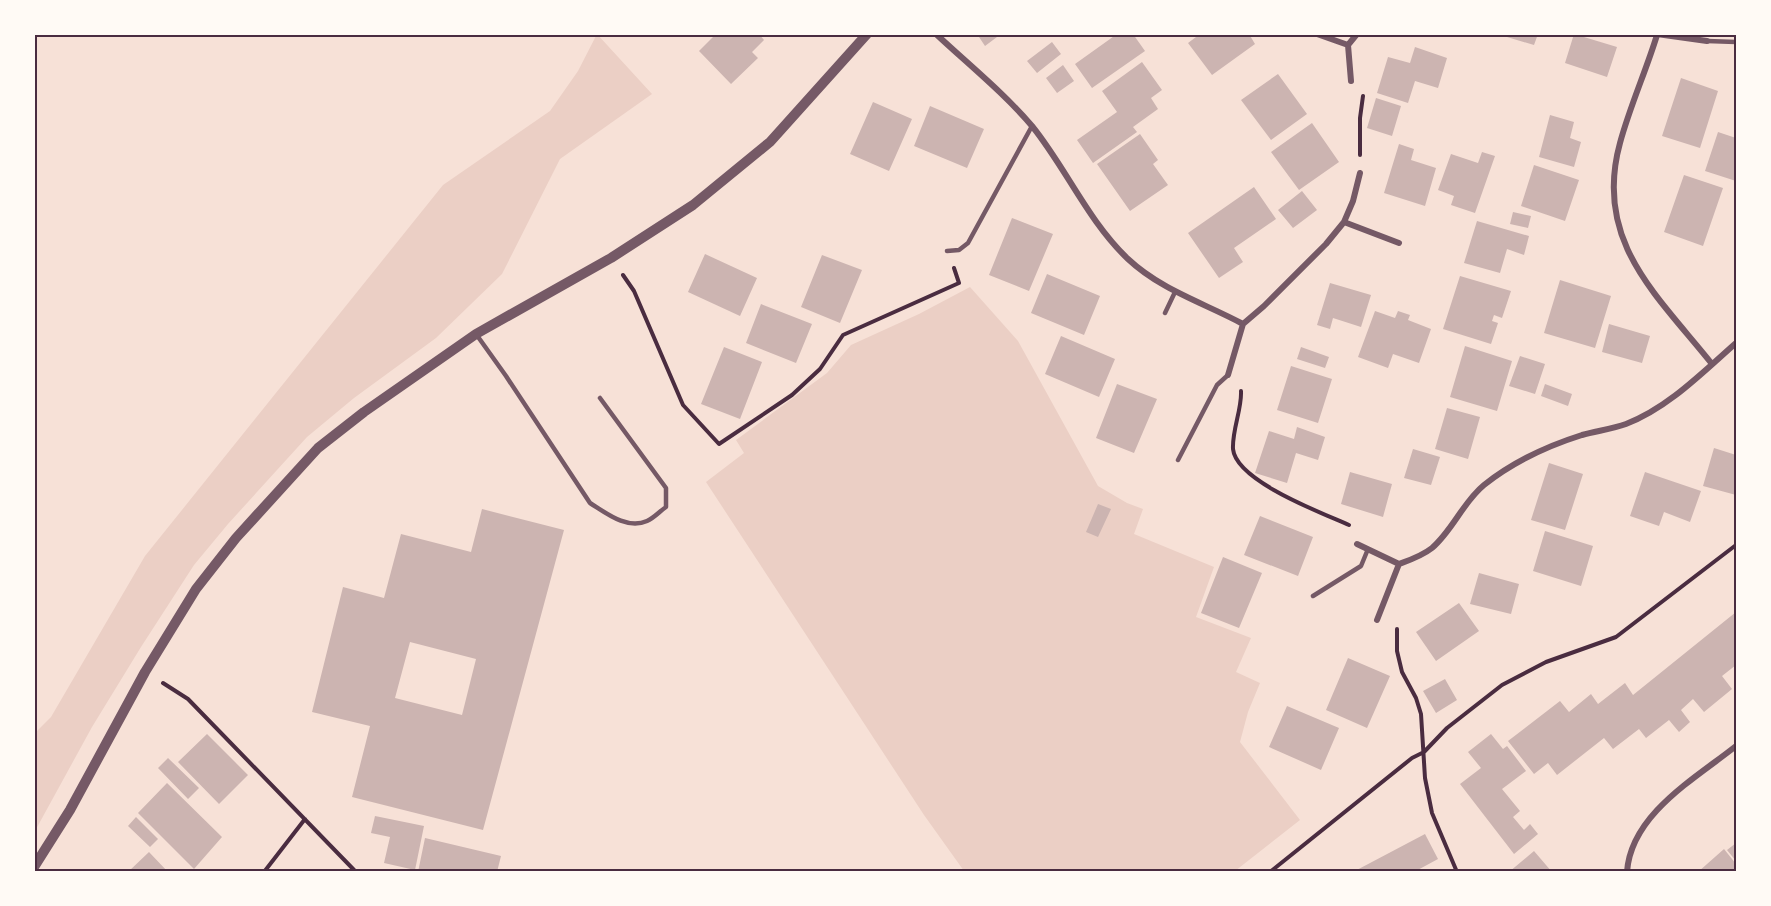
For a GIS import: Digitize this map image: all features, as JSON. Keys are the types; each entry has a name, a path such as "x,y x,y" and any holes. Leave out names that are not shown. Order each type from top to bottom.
{"street":[{"path":"34,867 70,810 145,672 196,589 236,538 318,448 364,412 476,334 611,258 693,205 770,142 867,34"},
{"path":"936,34 1032,126 1110,240 1130,260 1175,292 1243,324"},
{"path":"1317,34 1348,45"},
{"path":"1351,81 1348,45 1357,34"},
{"path":"1707,41 1657,35 1620,144 1613,178 1614,207 1619,231 1629,256 1641,277 1712,363"},
{"path":"1228,375 1243,324 1326,244 1344,222 1353,201 1360,173"},
{"path":"1344,222 1399,243"},
{"path":"1357,544 1399,564 1416,558 1432,548 1466,503 1484,485 1515,464 1551,446 1627,424 1653,410 1683,389 1737,343"},
{"path":"1377,620 1399,564"},
{"path":"1627,872 1637,836 1649,817 1682,788 1737,746"}],"lane":[{"path":"1707,41 1737,42"},
{"path":"947,250 959,250 968,243 1032,126"},
{"path":"1165,313 1175,292"},
{"path":"476,334 590,503 610,516 632,524 647,521 666,507 666,488 600,398"},
{"path":"1178,460 1217,385 1228,375"},
{"path":"1313,596 1361,566 1368,549"}],"path":[{"path":"1351,81 1365,83 1360,118 1360,173"},
{"path":"611,258 634,291 683,405 719,444 792,395 820,369 843,335 960,283 947,250"},
{"path":"1217,385 1242,391 1233,451 1243,469 1259,482 1361,530 1357,544"},
{"path":"1270,872 1412,758 1424,752 1448,728 1502,685 1546,662 1616,637 1737,545"},
{"path":"1377,620 1397,629 1397,651 1402,672 1416,698 1421,714 1425,778 1432,813 1457,872"},
{"path":"145,672 188,699 356,872"},
{"path":"264,872 305,819"}],"shaded area":[{"path":"597,34 652,94 560,159 502,274 436,338 354,398 307,437 228,524 194,565 141,647 92,727 35,831 35,733 51,717 145,556 443,185 550,111 578,71"},
{"path":"970,287 1018,341 1098,486 1127,503 1143,509 1134,534 1214,567 1196,617 1251,638 1236,672 1260,683 1248,712 1240,742 1300,820 1235,871 964,871 924,815 706,482 744,453 736,440 827,373 851,345 919,314"}],"building":[{"path":"716,34 759,34 764,40 752,52 758,58 731,84 699,51"},
{"path":"977,34 1001,34 985,46"},
{"path":"1117,34 1133,34 1145,51 1092,88 1075,64"},
{"path":"1200,34 1249,34 1255,44 1212,75 1188,43"},
{"path":"1508,34 1538,34 1534,45 1507,37"},
{"path":"1574,34 1617,47 1607,77 1565,63"},
{"path":"1052,42 1061,54 1037,73 1027,61"},
{"path":"1415,47 1447,58 1438,88 1415,81 1408,103 1377,93 1388,57 1410,63"},
{"path":"1142,62 1162,90 1151,98 1158,109 1133,127 1137,132 1093,163 1077,140 1117,112 1102,91"},
{"path":"1063,65 1074,81 1057,93 1046,78"},
{"path":"1278,74 1307,114 1271,140 1241,100"},
{"path":"1681,78 1718,91 1700,148 1662,136"},
{"path":"1376,98 1401,106 1392,136 1367,128"},
{"path":"873,102 912,119 889,171 850,154"},
{"path":"930,106 984,129 967,168 914,146"},
{"path":"1550,115 1574,122 1570,138 1581,142 1574,167 1539,157"},
{"path":"1312,123 1339,162 1299,190 1271,152"},
{"path":"1718,132 1736,138 1736,181 1705,171"},
{"path":"1140,134 1158,160 1153,164 1168,185 1130,211 1097,164"},
{"path":"1399,144 1414,149 1411,160 1436,168 1425,206 1384,193"},
{"path":"1482,152 1495,156 1475,213 1451,205 1454,196 1438,190 1451,154 1478,163"},
{"path":"1534,165 1579,180 1565,221 1521,206"},
{"path":"1684,175 1723,188 1703,246 1664,232"},
{"path":"1254,187 1276,219 1234,248 1243,262 1219,278 1188,233"},
{"path":"1302,191 1317,210 1293,228 1278,210"},
{"path":"1513,212 1531,216 1528,228 1510,224"},
{"path":"1012,218 1053,234 1029,291 989,275"},
{"path":"1477,221 1529,236 1524,255 1507,249 1500,273 1464,263"},
{"path":"705,254 757,278 740,316 688,292"},
{"path":"822,255 862,270 840,323 801,307"},
{"path":"1047,274 1100,296 1084,335 1031,313"},
{"path":"1460,276 1511,291 1502,318 1494,315 1492,321 1498,323 1491,344 1443,329"},
{"path":"1560,280 1611,296 1595,348 1544,333"},
{"path":"1330,283 1371,295 1361,327 1333,318 1330,329 1317,325"},
{"path":"761,304 812,324 796,363 746,343"},
{"path":"1375,311 1395,318 1398,311 1410,315 1408,320 1431,329 1419,363 1393,354 1388,368 1358,357"},
{"path":"1609,324 1650,336 1642,363 1602,352"},
{"path":"1061,336 1115,359 1099,397 1045,374"},
{"path":"1465,346 1512,361 1497,411 1450,397"},
{"path":"724,347 762,362 740,419 701,404"},
{"path":"1301,347 1329,357 1325,368 1297,359"},
{"path":"1520,356 1545,364 1535,394 1509,386"},
{"path":"1291,366 1332,379 1318,423 1277,410"},
{"path":"1117,384 1157,399 1134,453 1096,438"},
{"path":"1545,384 1572,394 1568,406 1541,396"},
{"path":"1447,408 1480,417 1468,459 1435,449"},
{"path":"1297,427 1325,437 1318,460 1296,453 1287,483 1255,473 1269,431 1294,439"},
{"path":"1714,448 1736,455 1736,495 1703,486"},
{"path":"1413,449 1440,457 1431,485 1404,478"},
{"path":"1549,463 1583,474 1565,530 1531,520"},
{"path":"1350,472 1392,484 1383,517 1341,504"},
{"path":"1645,472 1701,491 1690,522 1664,512 1659,526 1630,516"},
{"path":"1098,504 1111,509 1098,537 1086,532"},
{"path":"482,509 564,530 483,830 352,797 370,726 312,712 343,587 384,598 401,534 471,552","holes":["410,642 476,659 462,715 395,698"]},
{"path":"1260,516 1313,537 1298,576 1244,555"},
{"path":"1545,531 1593,546 1581,586 1533,571"},
{"path":"1223,557 1262,573 1239,628 1201,613"},
{"path":"1479,573 1519,584 1511,614 1470,604"},
{"path":"1459,603 1479,631 1436,661 1416,632"},
{"path":"1736,612 1736,665 1722,676 1732,689 1704,712 1693,699 1681,710 1690,722 1679,732 1669,720 1646,738 1639,729 1613,749 1604,738 1557,775 1548,763 1534,774 1508,741 1560,701 1569,712 1591,694 1598,704 1625,683 1633,695"},
{"path":"1348,658 1390,676 1367,728 1326,710"},
{"path":"1445,679 1457,700 1436,713 1423,691"},
{"path":"1287,706 1339,728 1321,770 1269,747"},
{"path":"207,734 248,775 219,804 178,762"},
{"path":"1491,734 1503,749 1507,746 1526,771 1502,789 1520,811 1513,817 1524,830 1530,824 1538,834 1514,854 1460,784 1481,768 1468,752"},
{"path":"168,758 199,788 188,799 158,768"},
{"path":"167,783 222,837 194,869 138,813"},
{"path":"375,816 424,826 415,870 384,863 390,837 371,833"},
{"path":"136,817 158,839 150,847 128,826"},
{"path":"1425,834 1438,859 1414,872 1353,872"},
{"path":"425,838 501,856 497,872 418,872"},
{"path":"1736,843 1736,861 1727,850"},
{"path":"1724,849 1736,864 1736,872 1698,872"},
{"path":"1534,851 1552,872 1509,872"},
{"path":"149,852 168,872 128,872"}]}
